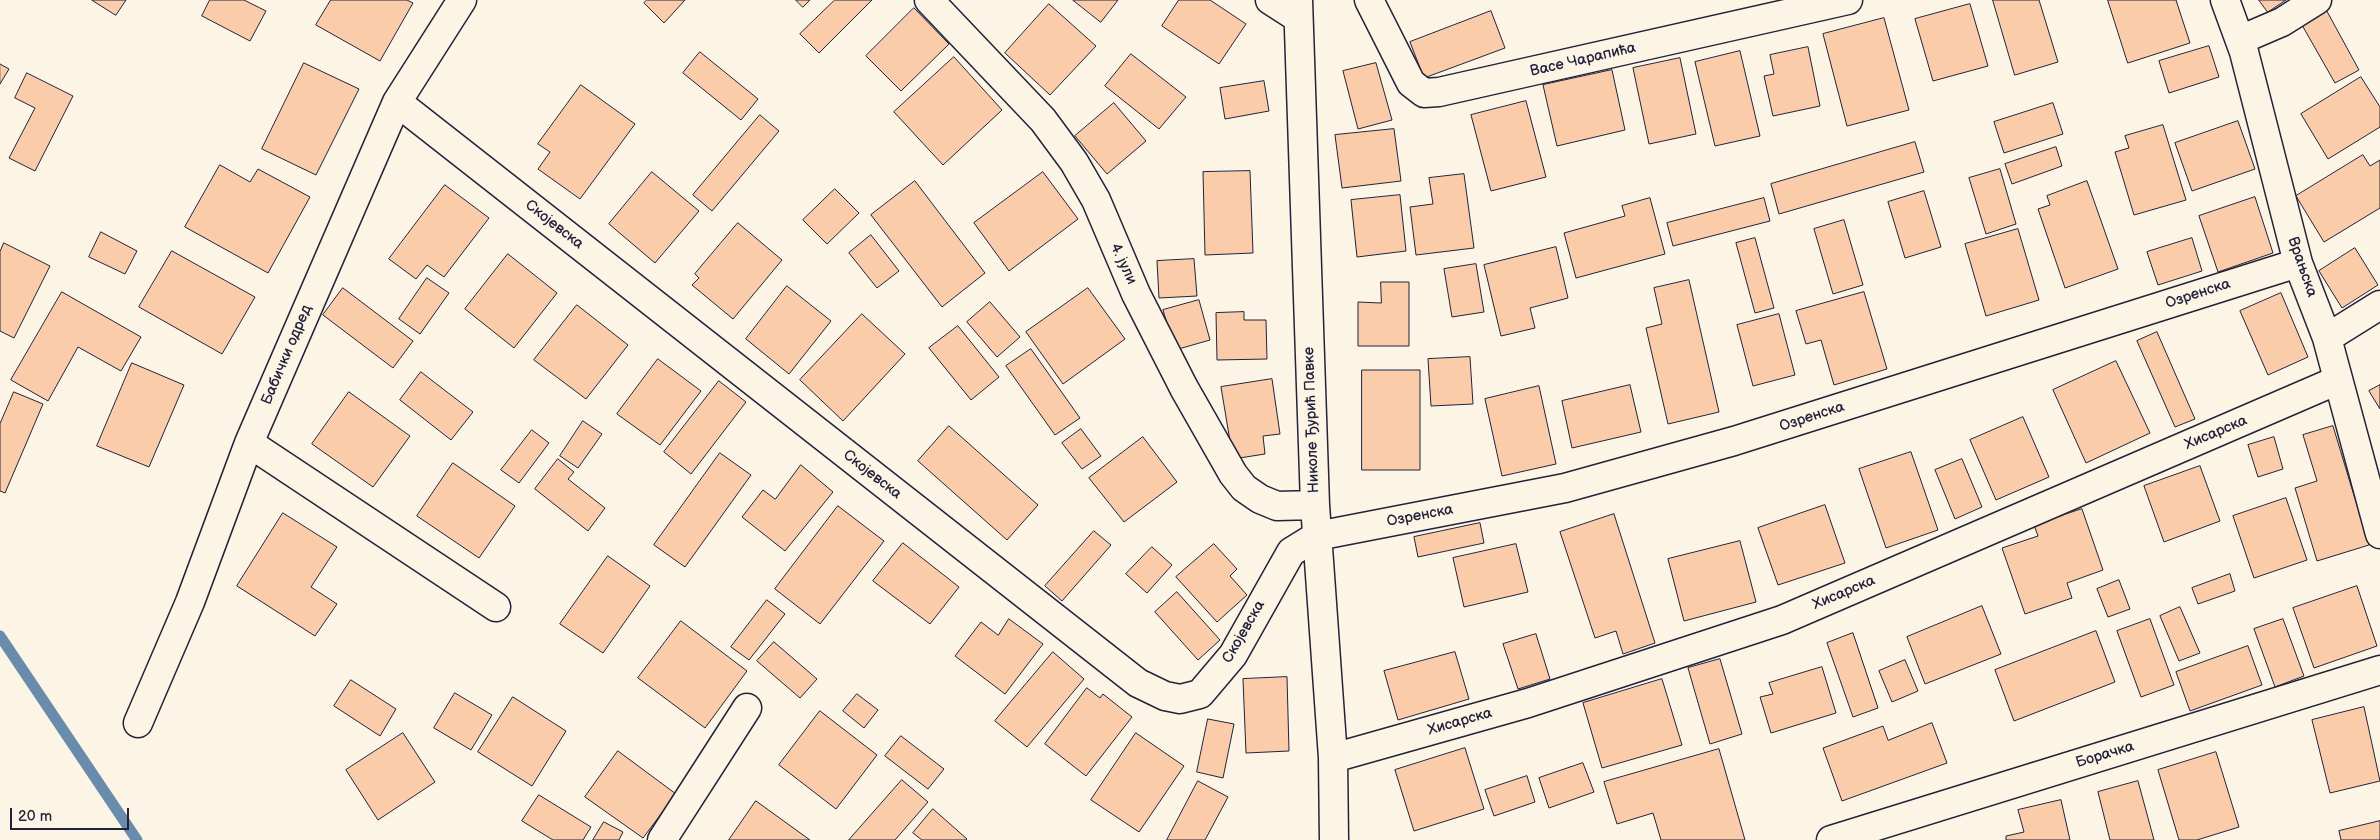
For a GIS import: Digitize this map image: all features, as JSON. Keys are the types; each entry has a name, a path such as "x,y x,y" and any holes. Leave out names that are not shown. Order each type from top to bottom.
{"street":[{"name":"Бабички одред","path":"138,723 190,602 249,443 397,102 462,0"},
{"name":"4. јули","path":"930,0 1044,120 1074,162 1096,200 1136,294 1192,403 1233,474 1244,488 1260,499 1278,506 1315,505"},
{"path":"1270,0 1298,9"},
{"name":"Васе Чарапића","path":"1369,0 1411,83 1424,93 1439,92 1848,0"},
{"name":"Врањска","path":"2225,0 2240,40 2298,263 2328,338 2380,534"},
{"path":"2240,40 2282,22 2317,0"},
{"name":"Николе Ђурић Павке","path":"1298,9 1315,505 1332,758 1334,840"},
{"name":"Скојевска","path":"397,102 1122,671 1138,683 1152,690 1180,699 1200,694 1233,655 1291,552 1318,536"},
{"name":"Озренска","path":"1318,536 1565,488 1734,441 2298,263"},
{"path":"2328,338 2380,305"},
{"name":"Хисарска","path":"1332,758 1528,703 1782,620 2338,380"},
{"path":"249,443 496,607"},
{"name":"Борачка","path":"1831,840 2380,670"},
{"path":"662,840 747,708"}],"building":[{"path":"92,0 126,0 116,15"},
{"path":"210,0 244,0 266,11 250,41 202,16"},
{"path":"331,0 407,0 413,3 380,61 316,25"},
{"path":"647,0 685,0 664,23 644,3"},
{"path":"796,0 810,0 803,7"},
{"path":"835,0 872,0 819,53 800,34"},
{"path":"1073,0 1118,0 1101,22"},
{"path":"1179,0 1210,0 1246,24 1219,64 1162,26"},
{"path":"1993,0 2039,0 2058,62 2015,75"},
{"path":"2108,0 2176,0 2190,43 2128,63"},
{"path":"2259,0 2286,0 2268,12"},
{"path":"1049,4 1096,46 1050,95 1005,53"},
{"path":"1970,4 1988,66 1933,81 1915,19"},
{"path":"2323,4 2359,70 2335,83 2298,18"},
{"path":"914,8 949,44 901,91 866,56"},
{"path":"1491,11 1505,48 1424,78 1410,42"},
{"path":"1884,18 1909,110 1847,126 1823,34"},
{"path":"2209,46 2219,77 2169,93 2159,61"},
{"path":"1808,47 1820,106 1773,116 1764,76 1774,74 1770,55"},
{"path":"1740,51 1760,136 1715,146 1695,62"},
{"path":"700,52 758,99 741,120 683,73"},
{"path":"1131,54 1186,97 1159,129 1105,86"},
{"path":"954,57 1002,110 943,165 894,112"},
{"path":"1680,58 1696,134 1649,144 1633,68"},
{"path":"304,63 359,89 316,175 262,149"},
{"path":"1376,63 1392,120 1358,129 1343,71"},
{"path":"0,64 9,69 0,84"},
{"path":"1612,70 1625,130 1557,146 1543,85"},
{"path":"27,73 73,96 35,171 9,158 35,108 15,98"},
{"path":"2361,77 2380,107 2380,127 2328,159 2301,114"},
{"path":"1264,81 1269,111 1225,119 1220,88"},
{"path":"581,85 635,124 580,199 538,169 550,152 538,144"},
{"path":"1526,101 1546,177 1491,191 1471,115"},
{"path":"1114,103 1146,141 1107,174 1075,136"},
{"path":"2053,103 2063,134 2004,153 1994,122"},
{"path":"760,115 779,131 712,211 693,195"},
{"path":"2238,121 2255,169 2192,191 2175,143"},
{"path":"2163,125 2186,200 2134,215 2115,152 2129,148 2125,136"},
{"path":"1394,129 1401,181 1342,188 1335,135"},
{"path":"1915,142 1924,172 1779,214 1771,184"},
{"path":"2056,147 2062,166 2012,184 2005,164"},
{"path":"2363,155 2370,166 2380,160 2380,208 2324,242 2296,196"},
{"path":"220,165 250,182 258,169 310,197 268,273 185,227"},
{"path":"2000,169 2016,224 1986,234 1969,178"},
{"path":"1250,171 1253,253 1205,255 1203,172"},
{"path":"652,172 699,211 655,263 609,224"},
{"path":"1043,172 1078,219 1009,271 974,223"},
{"path":"1464,174 1474,248 1416,255 1410,207 1433,204 1429,178"},
{"path":"915,181 985,273 942,307 871,215"},
{"path":"2087,181 2118,269 2065,288 2038,209 2050,205 2047,196"},
{"path":"445,185 489,218 444,277 427,265 416,279 389,259"},
{"path":"835,189 859,213 827,244 803,220"},
{"path":"1924,191 1941,247 1905,258 1888,202"},
{"path":"1400,195 1406,251 1357,257 1351,200"},
{"path":"2255,197 2273,253 2218,272 2199,216"},
{"path":"1650,198 1665,254 1576,278 1564,233 1625,216 1622,206"},
{"path":"1764,198 1770,221 1673,246 1667,223"},
{"path":"1844,220 1863,285 1833,294 1814,229"},
{"path":"738,223 782,260 733,319 692,285 699,278 695,274"},
{"path":"2018,229 2039,300 1986,316 1965,244"},
{"path":"101,232 137,251 125,274 89,257"},
{"path":"871,235 899,271 877,288 849,253"},
{"path":"1755,238 1774,308 1755,313 1736,243"},
{"path":"2192,238 2202,271 2158,285 2147,252"},
{"path":"4,243 50,266 14,338 0,331 0,252"},
{"path":"1556,247 1568,298 1530,308 1535,328 1501,336 1484,265"},
{"path":"2355,248 2378,285 2342,308 2319,271"},
{"path":"172,251 255,297 222,354 139,307"},
{"path":"508,254 557,293 514,348 465,309"},
{"path":"1194,259 1197,296 1159,298 1157,261"},
{"path":"1476,264 1484,312 1452,317 1444,269"},
{"path":"427,278 449,293 420,334 399,319"},
{"path":"1689,280 1719,412 1668,424 1646,328 1662,324 1654,288"},
{"path":"1381,282 1409,282 1409,346 1358,346 1358,302 1381,303"},
{"path":"787,286 831,321 789,374 746,339"},
{"path":"343,288 413,341 393,368 323,315"},
{"path":"1088,288 1125,339 1063,384 1026,332"},
{"path":"62,292 141,337 121,371 78,347 48,401 11,380"},
{"path":"1864,292 1887,369 1834,385 1821,340 1806,344 1796,311"},
{"path":"2281,293 2308,357 2268,375 2240,311"},
{"path":"1199,300 1210,340 1175,350 1163,310"},
{"path":"990,302 1020,337 997,357 967,322"},
{"path":"577,305 628,345 586,399 534,360"},
{"path":"1244,312 1244,320 1266,320 1267,359 1217,360 1216,313"},
{"path":"862,314 905,354 843,421 800,380"},
{"path":"1779,314 1795,375 1753,386 1737,325"},
{"path":"958,326 999,377 971,400 929,348"},
{"path":"2157,332 2195,419 2175,427 2137,341"},
{"path":"1031,349 1080,418 1055,435 1006,366"},
{"path":"1470,357 1473,404 1431,406 1428,359"},
{"path":"658,359 701,391 660,445 617,414"},
{"path":"2116,361 2150,433 2086,463 2053,390"},
{"path":"132,363 184,385 149,467 97,446"},
{"path":"1362,370 1420,370 1420,470 1362,470"},
{"path":"421,372 473,412 451,440 400,400"},
{"path":"1272,379 1280,434 1263,436 1265,454 1233,459 1221,387"},
{"path":"719,381 746,402 691,474 664,452"},
{"path":"1630,385 1641,432 1572,448 1562,401"},
{"path":"2380,385 2380,409 2369,391"},
{"path":"1539,386 1556,464 1502,476 1485,399"},
{"path":"14,392 43,404 5,493 0,491 0,424"},
{"path":"349,392 410,436 373,487 312,444"},
{"path":"2023,417 2049,477 1996,500 1970,440"},
{"path":"583,421 602,434 578,468 560,456"},
{"path":"949,426 1038,505 1007,540 918,461"},
{"path":"2333,426 2369,545 2317,561 2295,488 2317,481 2303,435"},
{"path":"1081,429 1101,456 1082,469 1062,443"},
{"path":"532,430 549,443 519,483 501,470"},
{"path":"1143,437 1177,482 1124,522 1089,478"},
{"path":"2274,437 2283,469 2258,477 2248,445"},
{"path":"1911,452 1938,530 1886,548 1859,469"},
{"path":"720,453 751,475 685,567 654,545"},
{"path":"558,459 574,472 568,479 605,508 588,531 535,489"},
{"path":"1962,459 1982,507 1955,519 1935,470"},
{"path":"453,463 515,506 479,558 417,516"},
{"path":"801,465 833,492 785,551 742,517 763,490 775,499"},
{"path":"2200,466 2220,521 2164,542 2144,486"},
{"path":"2286,498 2307,560 2254,578 2233,516"},
{"path":"1825,505 1845,563 1778,585 1758,528"},
{"path":"838,506 884,541 820,624 775,589"},
{"path":"2082,509 2103,570 2067,583 2072,598 2025,614 2002,548 2038,536 2034,525"},
{"path":"283,513 337,547 311,587 337,604 315,636 237,586"},
{"path":"1614,514 1655,643 1623,654 1616,631 1595,638 1560,532"},
{"path":"1480,523 1484,543 1418,557 1414,537"},
{"path":"1094,531 1111,545 1062,601 1045,586"},
{"path":"1740,541 1756,602 1684,621 1668,559"},
{"path":"903,543 959,587 930,624 873,581"},
{"path":"1214,544 1237,569 1230,576 1247,595 1217,622 1176,577"},
{"path":"1516,544 1528,592 1464,607 1453,558"},
{"path":"1152,547 1172,565 1147,593 1126,574"},
{"path":"608,556 650,586 603,653 560,624"},
{"path":"2230,574 2235,591 2198,604 2192,588"},
{"path":"2119,580 2130,609 2108,617 2097,589"},
{"path":"2357,586 2377,646 2314,668 2293,608"},
{"path":"1177,592 1220,640 1198,660 1155,612"},
{"path":"767,600 785,614 749,660 731,647"},
{"path":"1982,606 2001,654 1925,684 1907,637"},
{"path":"2180,607 2200,653 2179,661 2160,616"},
{"path":"1009,619 1043,644 1005,694 955,656 981,622 998,635"},
{"path":"2150,619 2174,685 2141,697 2117,631"},
{"path":"2283,619 2304,676 2275,687 2254,629"},
{"path":"681,621 747,671 705,728 638,678"},
{"path":"2096,631 2115,682 2014,721 1995,670"},
{"path":"1853,633 1878,708 1853,717 1827,643"},
{"path":"1536,634 1550,679 1518,689 1503,644"},
{"path":"774,642 817,679 800,698 757,661"},
{"path":"2248,646 2262,685 2190,711 2176,672"},
{"path":"1053,652 1084,679 1027,747 995,721"},
{"path":"1455,652 1469,699 1398,720 1384,671"},
{"path":"1720,659 1742,734 1710,744 1688,668"},
{"path":"1905,660 1918,691 1892,702 1879,671"},
{"path":"1822,667 1836,713 1771,733 1760,697 1773,694 1769,683"},
{"path":"1287,677 1289,751 1246,753 1243,679"},
{"path":"1662,679 1682,745 1602,768 1583,703"},
{"path":"351,680 396,709 380,736 334,706"},
{"path":"1087,688 1100,698 1103,694 1132,717 1086,776 1045,744"},
{"path":"455,693 492,715 471,750 434,728"},
{"path":"857,694 878,710 864,728 843,711"},
{"path":"513,697 566,731 532,786 478,752"},
{"path":"2364,707 2380,781 2330,793 2312,720"},
{"path":"820,711 877,755 836,809 779,765"},
{"path":"1208,719 1234,724 1223,778 1197,772"},
{"path":"1932,723 1947,763 1842,801 1823,748 1883,726 1888,740"},
{"path":"403,733 435,782 378,820 346,770"},
{"path":"1136,733 1184,766 1139,832 1091,800"},
{"path":"901,736 944,769 928,789 885,756"},
{"path":"1465,748 1484,809 1414,831 1395,770"},
{"path":"1719,749 1745,840 1661,840 1653,813 1617,824 1604,782"},
{"path":"618,751 676,794 643,838 585,797"},
{"path":"2216,752 2239,827 2197,840 2179,840 2158,770"},
{"path":"1583,763 1594,792 1549,808 1539,778"},
{"path":"1527,776 1535,802 1494,816 1485,790"},
{"path":"902,780 928,802 895,840 849,840"},
{"path":"1198,781 1228,797 1205,840 1167,840"},
{"path":"2138,781 2154,840 2110,840 2098,792"},
{"path":"539,795 591,827 583,840 553,840 522,821"},
{"path":"2061,800 2070,840 2006,840 2006,836 2024,832 2018,810"},
{"path":"756,801 810,840 729,840"},
{"path":"933,809 967,839 922,840 913,833"},
{"path":"2380,821 2380,840 2341,840 2339,831"},
{"path":"604,822 623,832 619,840 593,840"}],"waterway":[{"path":"0,636 137,840"}]}
